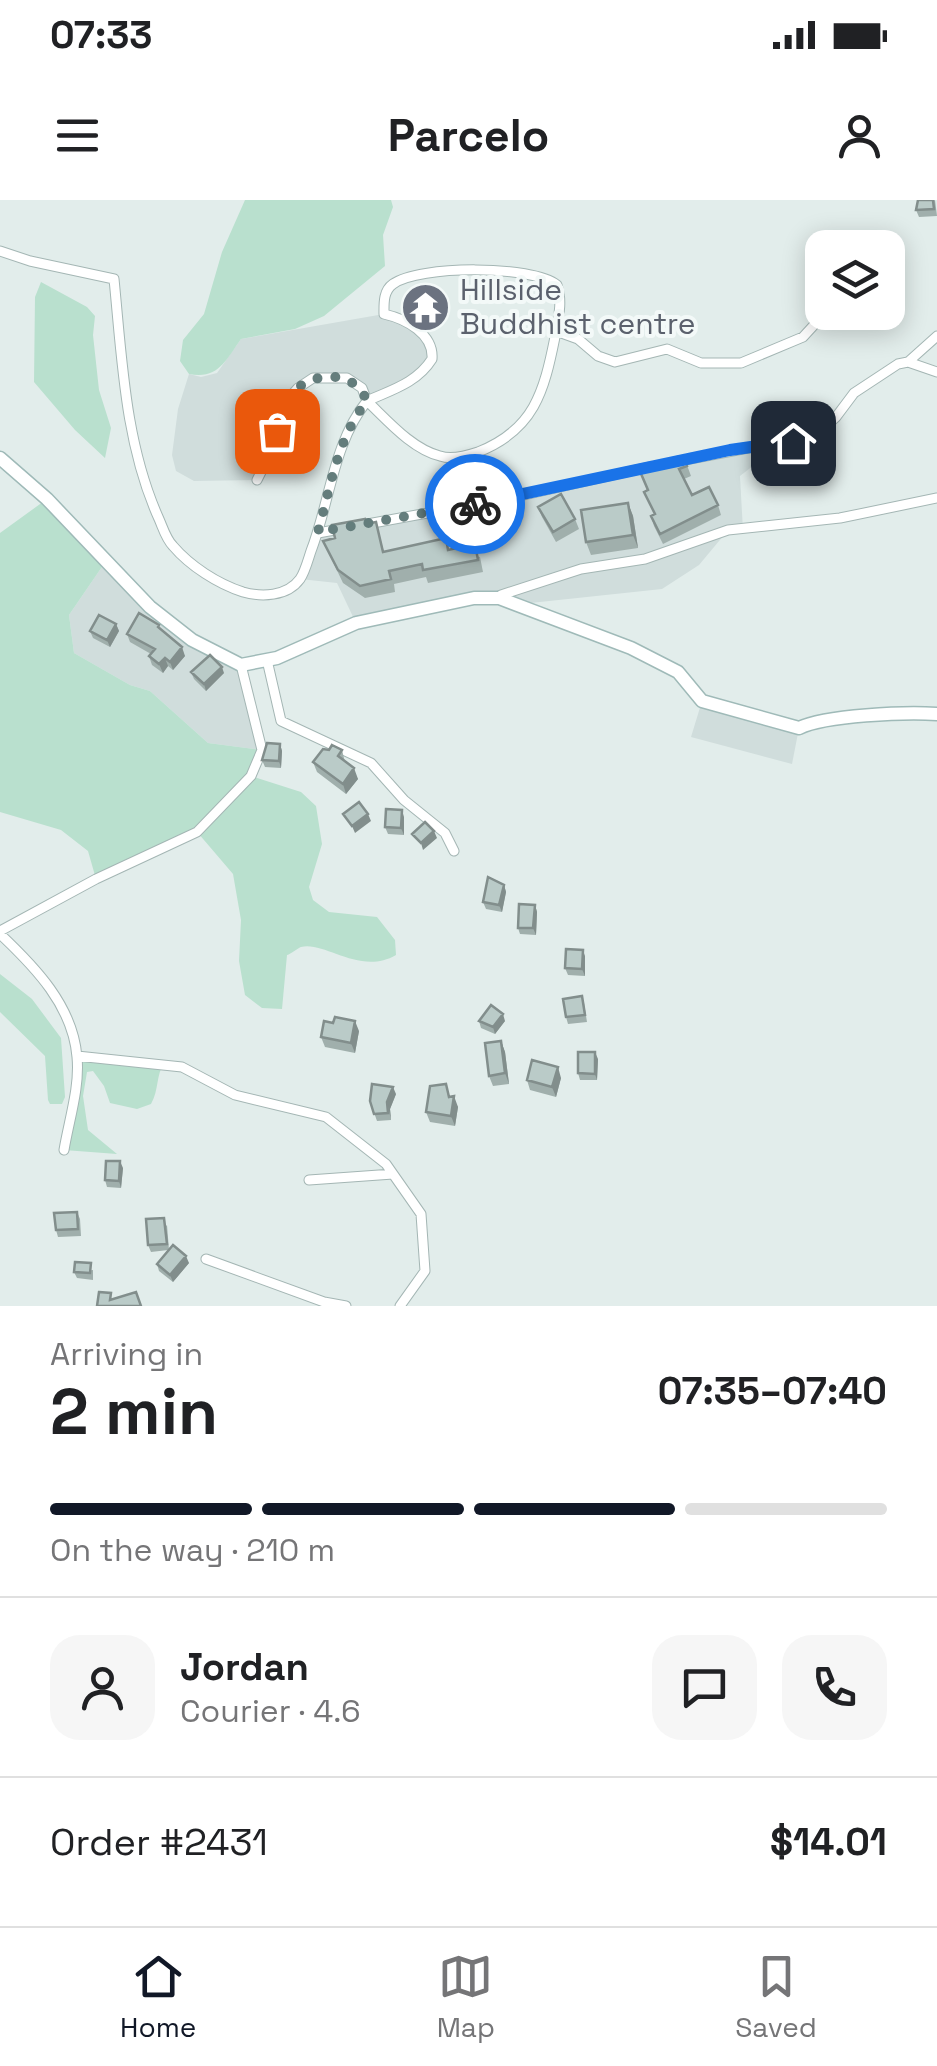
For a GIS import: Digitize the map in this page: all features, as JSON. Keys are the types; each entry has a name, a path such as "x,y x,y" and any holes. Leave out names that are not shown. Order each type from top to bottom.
{"main road":[{"path":"0,458 47,499 150,607 192,640 241,664 266,660 356,623 474,598 499,598 631,648 678,672 702,701 799,728 814,721 904,712 937,714"}],"street":[{"path":"0,251 114,279 126,403 146,491 171,545 215,580 243,592 268,596 290,588 300,579 355,416 367,401 411,382 432,360 433,350 420,332 409,323 384,314 386,292 393,284 417,274 451,269 549,279 557,284 560,294 556,331 545,384 517,430 489,448 443,458 411,441 367,401 362,388 346,378 312,378 280,408 271,452 257,480"},
{"path":"556,331 615,362 667,350 701,363 740,363 803,337 809,330"},
{"path":"908,362 937,336"},
{"path":"318,532 515,497 730,450 758,446 764,448 766,455 820,431 836,418 854,393 898,364 908,362 937,372"},
{"path":"499,598 580,568 645,559 728,530 840,518 937,498"},
{"path":"266,660 281,722 372,763 404,800 444,833 454,851"},
{"path":"64,1150 76,1088 77,1056 52,988 0,932 96,880 198,832 251,776 262,750 241,664"},
{"path":"77,1056 182,1067 235,1095 326,1116 393,1174 421,1214 425,1271 400,1306"},
{"path":"309,1180 393,1174"},
{"path":"206,1259 324,1302 346,1306"}],"shaded area":[{"path":"384,314 409,323 433,350 426,369 367,401 362,388 346,378 313,378 280,408 277,431 257,480 194,481 176,471 172,455 178,409 189,374 201,377 217,373 241,339"},
{"path":"759,446 767,455 740,476 743,531 724,535 699,565 662,589 521,604 474,598 356,623 337,583 300,579 318,533"},
{"path":"106,561 150,607 241,665 262,750 208,743 150,691 130,685 74,653 69,615"},
{"path":"702,701 799,728 792,764 691,737"}],"green space":[{"path":"245,200 391,200 393,207 383,235 385,266 324,316 295,329 241,339 214,371 189,374 180,361 183,340 204,314 222,252"},
{"path":"41,282 87,307 95,316 93,335 99,390 111,428 105,458 34,382 35,297"},
{"path":"47,499 106,561 69,615 74,653 130,685 150,691 208,743 262,750 251,776 301,792 316,806 322,844 309,887 313,900 329,912 377,917 395,940 396,955 369,962 301,947 287,955 282,1009 262,1008 245,995 239,961 241,920 233,874 198,833 96,879 88,851 61,830 0,812 0,533"},
{"path":"0,974 32,999 61,1038 65,1097 62,1104 50,1104 48,1100 45,1056 0,1012"},
{"path":"77,1056 164,1063 151,1104 137,1109 110,1103 93,1071 87,1072 83,1096 88,1130 117,1154 64,1150"}],"building":[{"path":"918,200 933,200 934,209 916,210"},
{"path":"684,457 687,466 679,469 692,495 709,487 718,505 660,534 651,516 655,514 639,469"},
{"path":"561,494 575,519 553,532 538,507"},
{"path":"628,503 633,535 586,542 581,510"},
{"path":"365,519 366,524 376,522 383,552 446,538 448,550 475,544 478,560 423,570 422,564 389,571 391,579 360,586 338,570 323,541 335,538 332,525"},
{"path":"139,613 182,647 170,662 165,658 159,664 149,656 155,649 127,634"},
{"path":"99,615 116,624 107,640 90,631"},
{"path":"210,655 222,667 204,684 191,672"},
{"path":"267,743 280,744 279,761 262,760"},
{"path":"332,745 342,750 338,756 354,768 343,784 313,762 323,749 329,750"},
{"path":"359,802 368,814 352,826 343,814"},
{"path":"386,809 402,810 401,828 385,827"},
{"path":"425,822 434,831 421,843 412,834"},
{"path":"488,877 504,885 499,905 483,902"},
{"path":"519,904 535,905 533,928 518,928"},
{"path":"566,949 583,950 582,969 565,968"},
{"path":"582,996 585,1015 566,1017 563,999"},
{"path":"491,1005 503,1014 493,1027 479,1021"},
{"path":"335,1017 355,1021 351,1043 321,1037 324,1021 333,1023"},
{"path":"501,1041 505,1073 489,1076 485,1043"},
{"path":"578,1052 595,1052 595,1074 578,1073"},
{"path":"532,1060 558,1067 552,1087 527,1080"},
{"path":"372,1084 393,1087 387,1102 388,1113 374,1114 370,1101"},
{"path":"446,1084 449,1097 454,1096 451,1116 426,1112 430,1086"},
{"path":"106,1161 120,1161 119,1181 105,1180"},
{"path":"77,1212 78,1229 56,1230 54,1213"},
{"path":"164,1218 167,1244 148,1245 146,1219"},
{"path":"173,1245 186,1256 170,1275 157,1264"},
{"path":"75,1262 91,1263 90,1273 74,1272"},
{"path":"99,1292 111,1293 110,1300 136,1292 141,1306 97,1306"}],"way so far":[{"path":"277,431 280,408 312,378 346,378 362,388 367,401 355,416 339,455 318,532 475,504"}],"place":[{"name":"Hillside Buddhist centre","path":"425,307"}],"route":[{"path":"475,504 730,450 758,446 764,448 766,455 793,443"}]}
